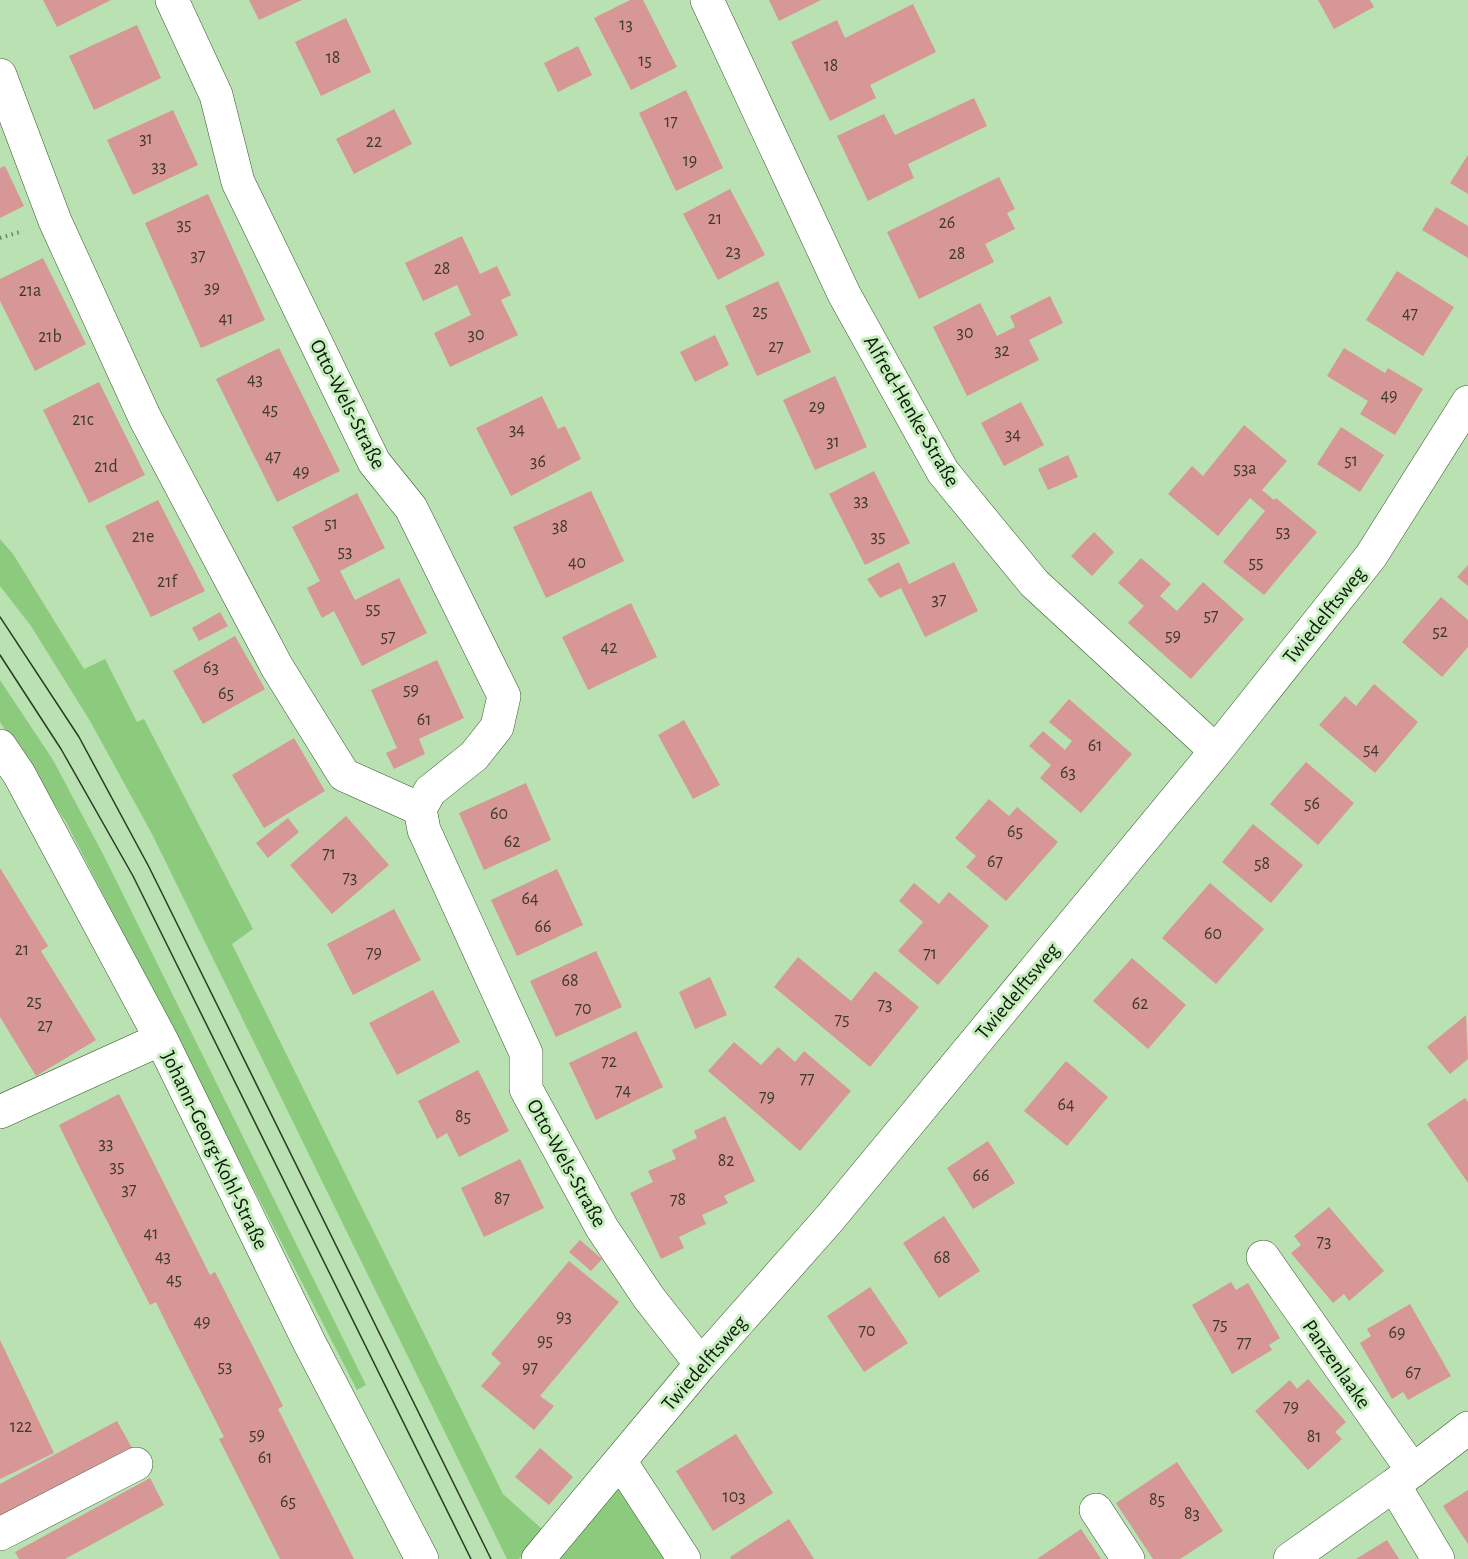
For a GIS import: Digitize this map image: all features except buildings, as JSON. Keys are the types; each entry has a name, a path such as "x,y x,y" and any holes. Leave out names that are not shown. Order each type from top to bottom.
{"street":[{"name":"Otto-Wels-Straße","path":"172,0 216,95 238,182 374,462 411,508 504,696 497,727 474,756 430,791 420,809 424,830 526,1053 526,1089 602,1228 649,1298 701,1364"},
{"name":"Alfred-Henke-Straße","path":"707,0 844,294 943,472 1034,583 1216,751"},
{"path":"0,75 55,221 145,418 277,667 344,775 420,809"},
{"name":"Twiedelftsweg","path":"537,1559 701,1364 830,1218 1216,751 1371,556 1468,402"},
{"name":"Johann-Georg-Kohl-Straße","path":"0,747 19,774 161,1039 309,1342 422,1559"},
{"path":"0,1112 161,1039"},
{"name":"Panzenlaake","path":"1263,1257 1403,1478 1438,1559"},
{"path":"1290,1559 1468,1428"},
{"path":"620,1461 684,1559"},
{"path":"0,1534 136,1464"},
{"path":"1096,1510 1128,1559"}],"green space":[{"path":"0,539 13,554 84,669 105,659 137,722 144,719 253,929 232,944 503,1494 543,1530 519,1559 507,1559 152,834 90,721 31,626 0,586"},
{"path":"0,680 53,760 104,856 366,1385 357,1390 66,822 0,722"},
{"path":"621,1480 669,1559 554,1559"}],"tram line":[{"path":"0,617 79,737 149,867 491,1559"},
{"path":"0,655 61,749 133,876 471,1559"}]}
